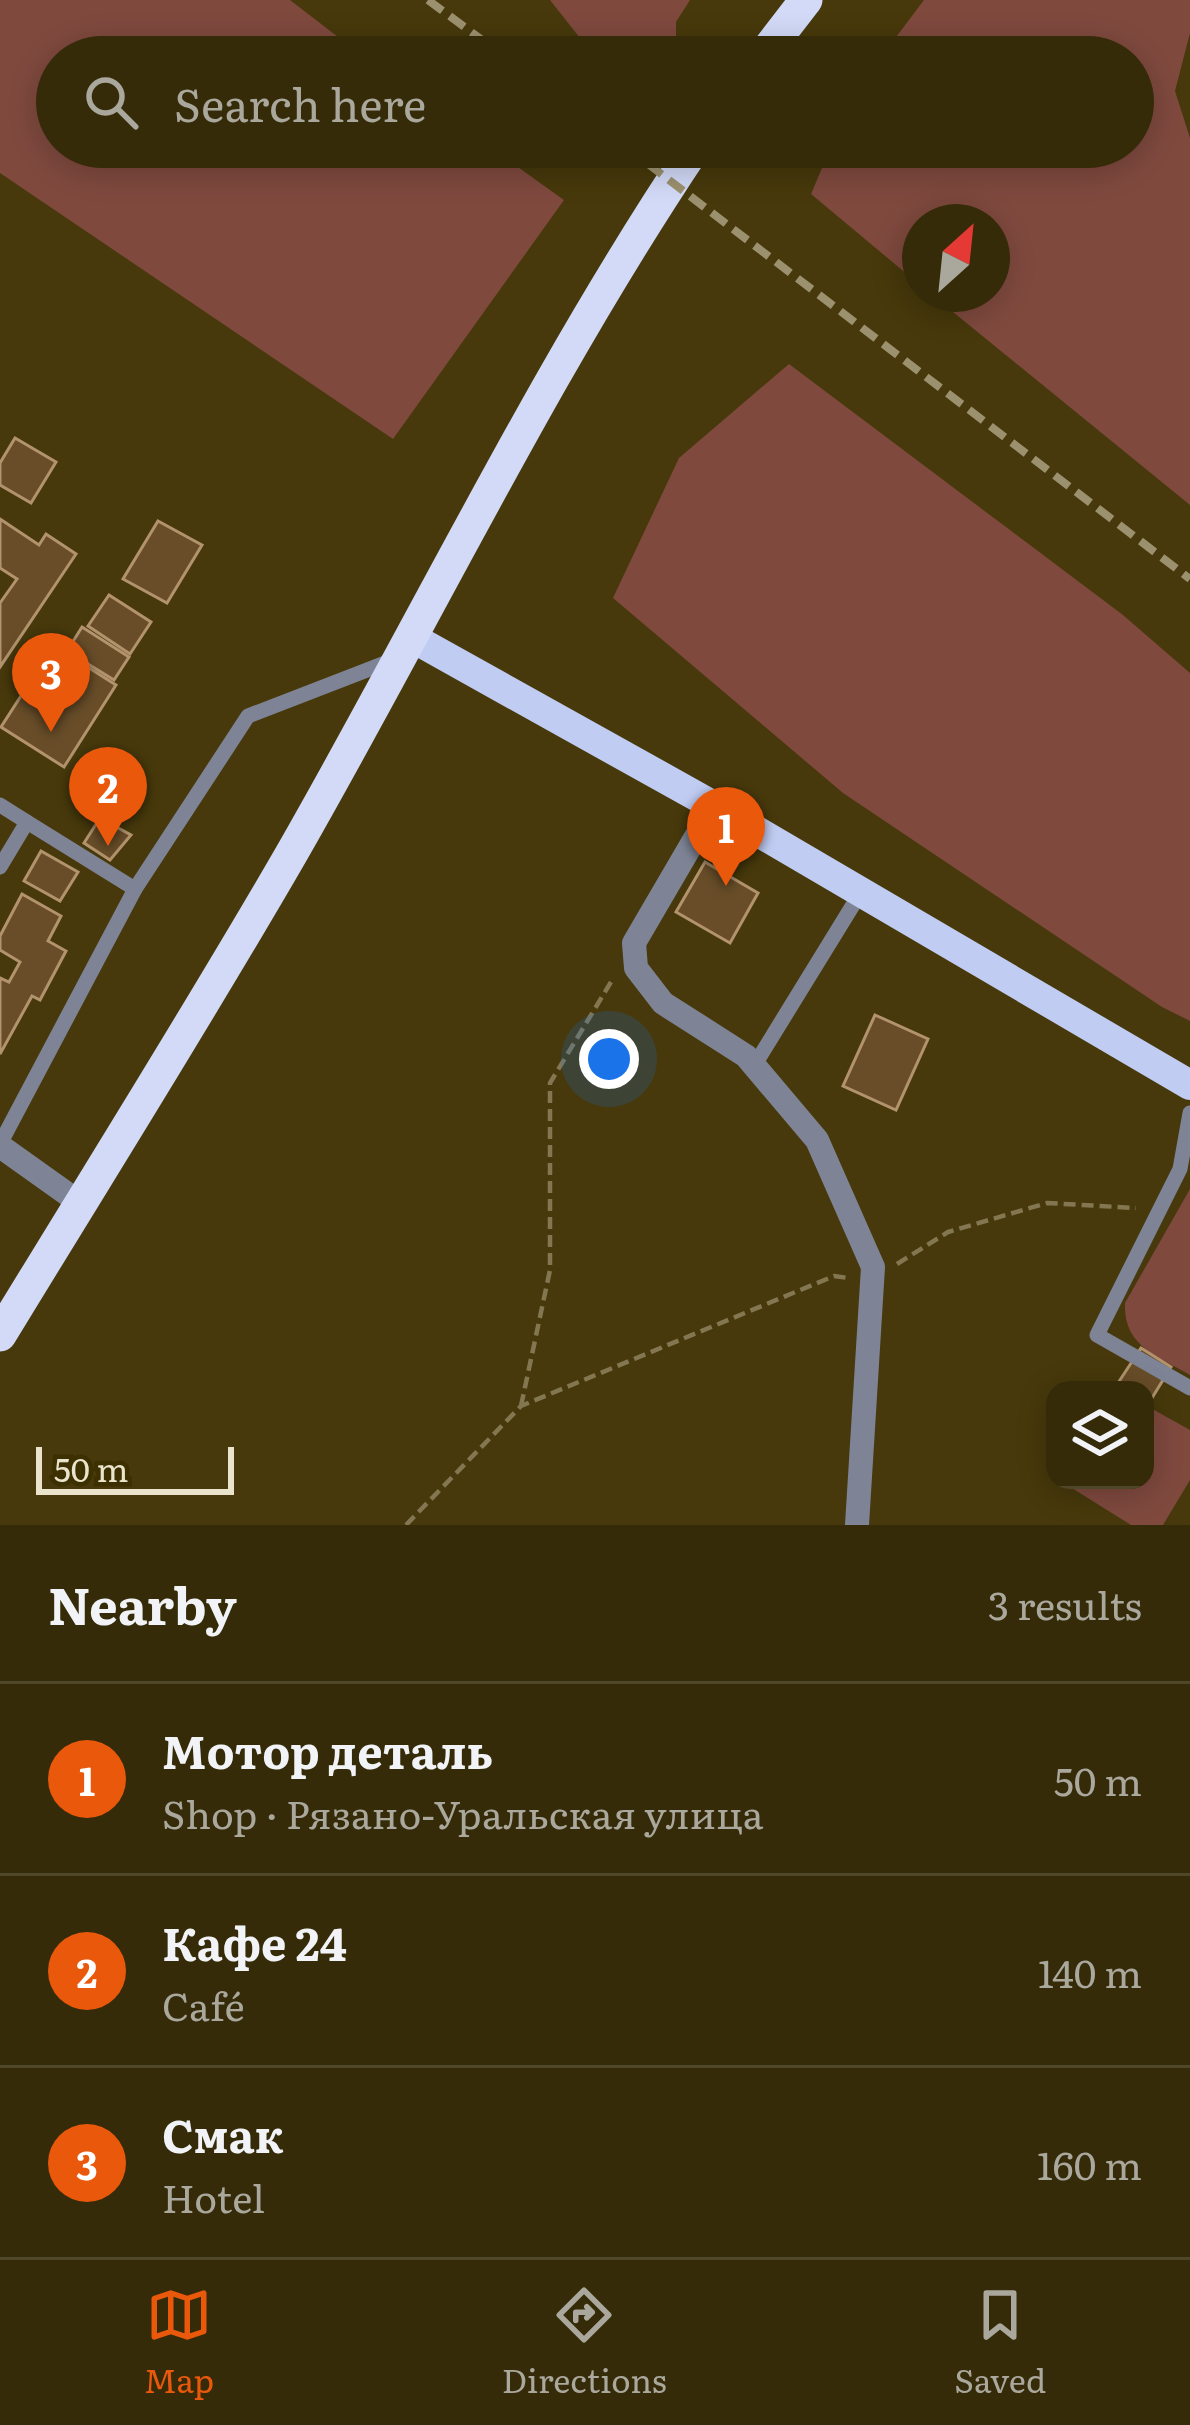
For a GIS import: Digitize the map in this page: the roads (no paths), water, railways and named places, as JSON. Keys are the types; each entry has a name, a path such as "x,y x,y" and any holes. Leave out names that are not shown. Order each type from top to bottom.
{"highway":[{"path":"778,36 806,0"},
{"path":"0,1335 280,872 630,244 681,168"}],"main road":[{"path":"405,647 714,806 1190,1085"}],"street":[{"path":"714,806 634,943 636,968 663,1003 746,1056 817,1140 872,1268 857,1525"},
{"path":"0,1145 80,1203"}],"lane":[{"path":"0,1145 135,889 248,716 405,647"},
{"path":"0,805 135,889"},
{"path":"0,867 27,822"},
{"path":"754,1066 861,892"},
{"path":"1190,1113 1180,1169 1097,1335 1190,1388"}],"railway":[{"path":"428,0 477,36"},
{"path":"653,168 1190,579"}],"place":[{"name":"Смак","path":"51,732"},
{"name":"Кафе 24","path":"108,846"},
{"name":"Мотор деталь","path":"726,886"}]}
